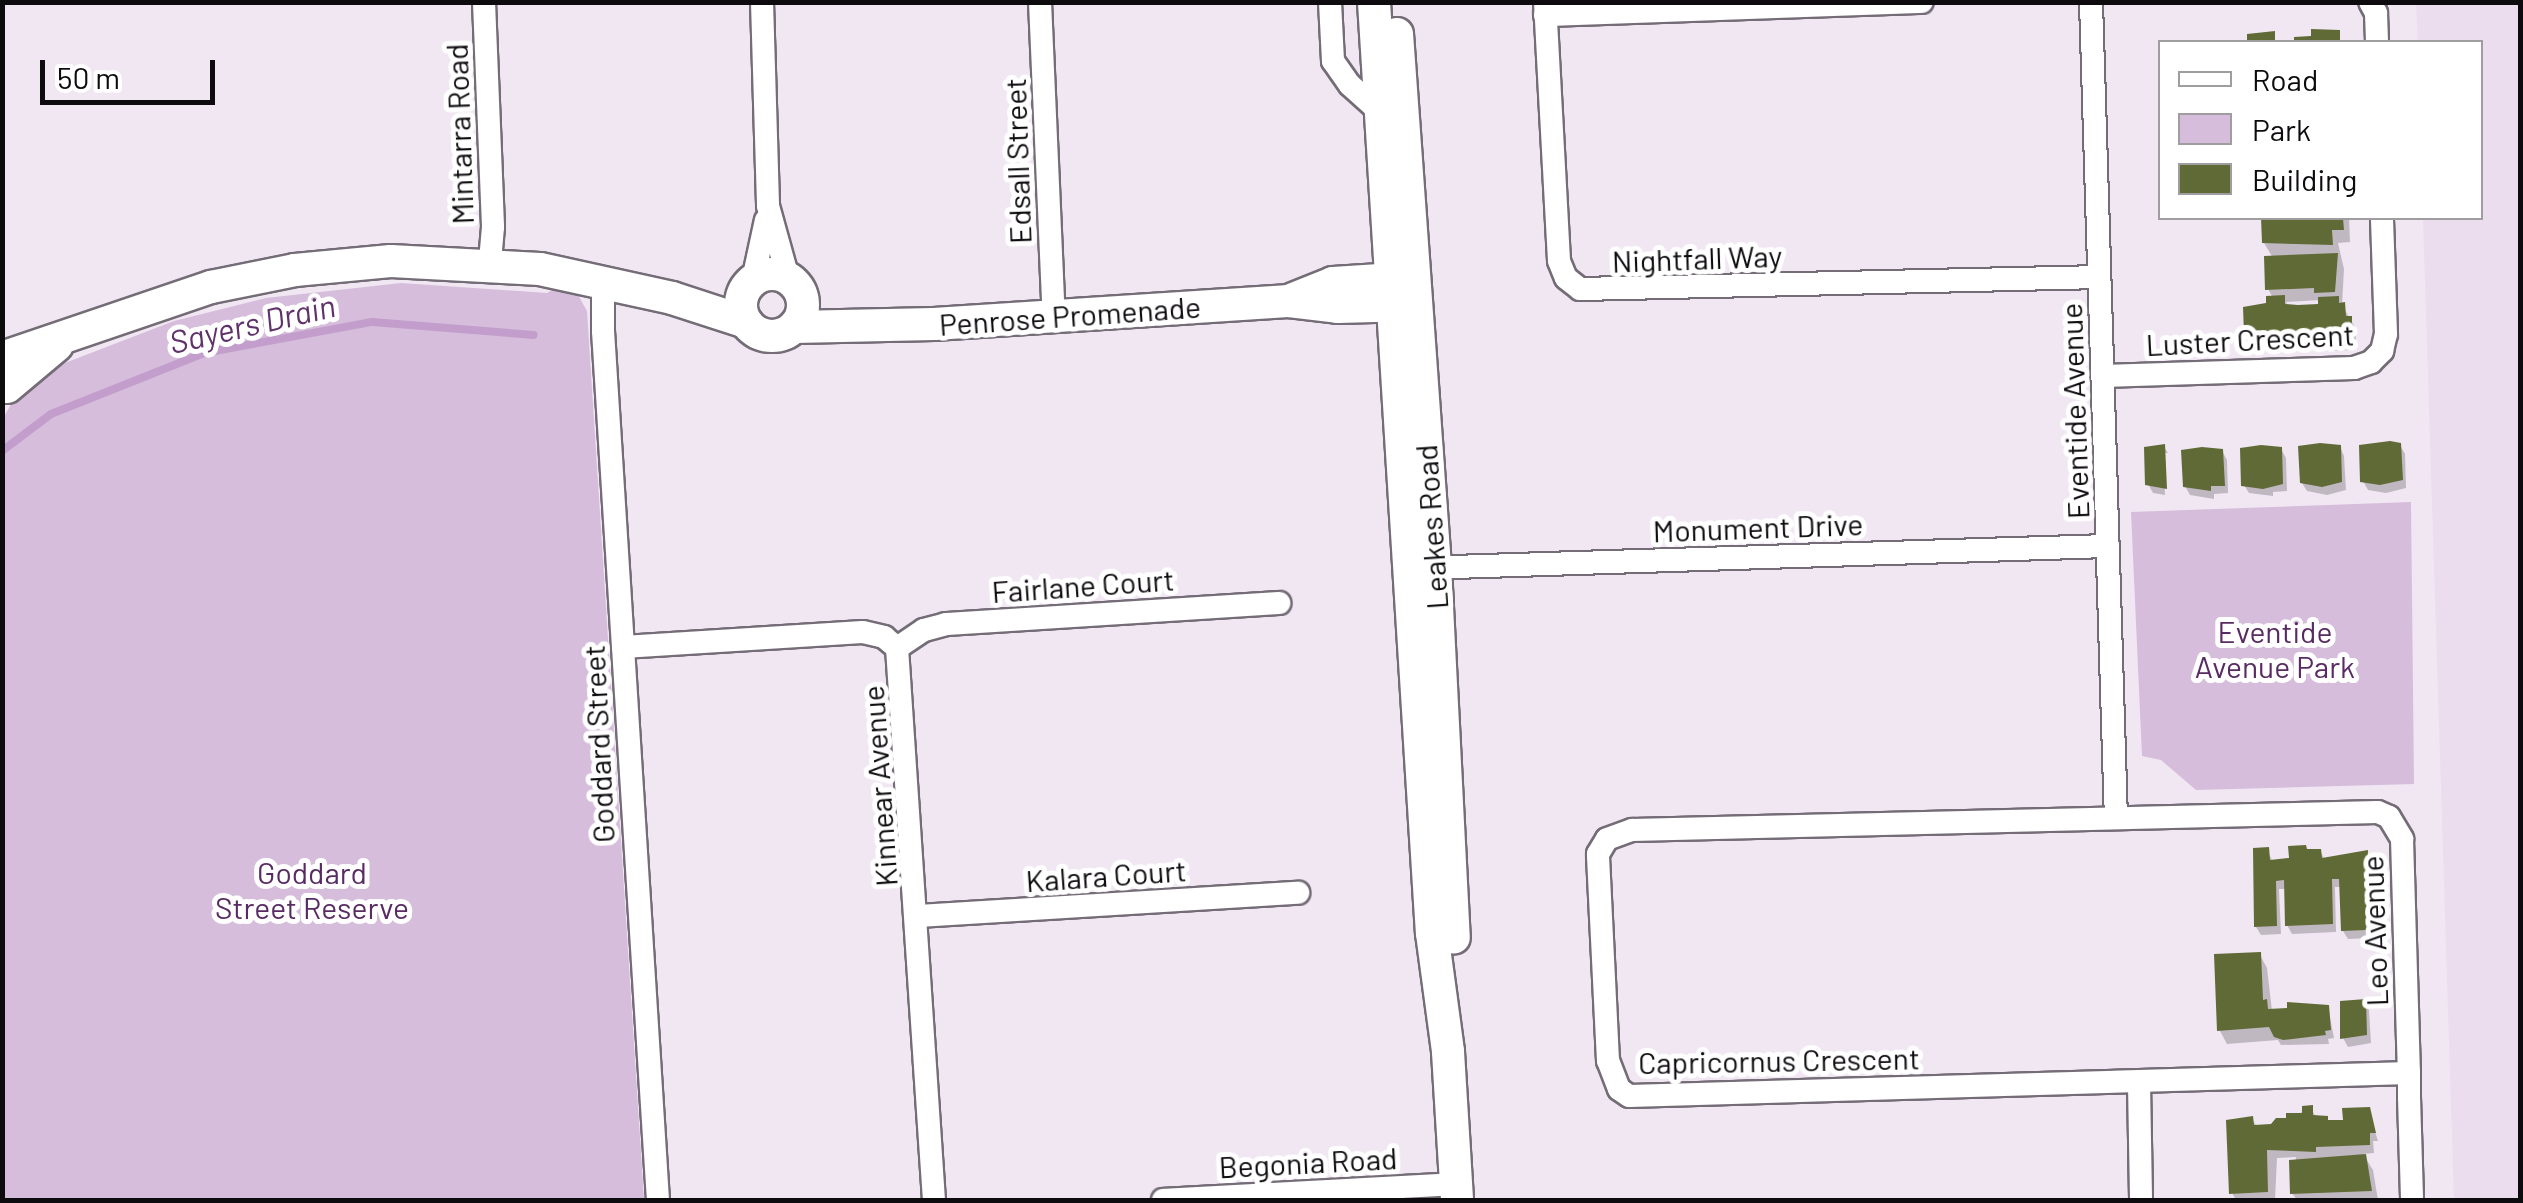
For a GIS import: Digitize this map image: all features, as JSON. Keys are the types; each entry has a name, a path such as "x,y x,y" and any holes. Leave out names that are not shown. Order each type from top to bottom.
{"street":[{"name":"Mintarra Road","path":"484,2 493,228 490,264"},
{"path":"746,322 741,307 751,283 768,206 762,2"},
{"name":"Edsall Street","path":"1040,2 1054,316"},
{"path":"1330,2 1334,61 1350,85 1379,111"},
{"name":"Leakes Road","path":"1374,2 1379,111 1403,292"},
{"name":"Leakes Road","path":"1394,2 1403,292 1422,568 1432,933 1448,1052 1456,1192"},
{"path":"1545,9 1922,2"},
{"name":"Eventide Avenue","path":"2091,2 2116,818"},
{"path":"2370,2 2377,40"},
{"name":"Nightfall Way","path":"1545,9 1559,262 1566,278 1580,289 2099,276"},
{"path":"4,380 66,338 168,300 268,274 391,261 490,264 610,285 672,298 746,322 768,336 794,327 803,308 768,206"},
{"name":"Luster Crescent","path":"2103,376 2354,368 2372,362 2382,350 2386,334 2382,220"},
{"path":"672,298 751,283 770,274 852,324"},
{"name":"Goddard Street","path":"610,285 604,298 603,331 658,1200"},
{"name":"Penrose Promenade","path":"794,327 1289,301 1338,307 1403,292"},
{"name":"Monument Drive","path":"1422,568 2108,546"},
{"name":"Fairlane Court","path":"897,648 924,630 946,624 1279,603"},
{"name":"Kinnear Avenue","path":"624,647 863,632 884,637 897,648 934,1200"},
{"name":"Leo Avenue","path":"2116,818 2360,810 2390,818 2402,840 2412,1200"},
{"name":"Capricornus Crescent","path":"2116,818 1617,833 1603,844 1596,863 1608,1061 1619,1089 1640,1096 2408,1073"},
{"name":"Kalara Court","path":"917,916 1298,893"},
{"path":"2139,1083 2141,1200"},
{"name":"Begonia Road","path":"1163,1200 1456,1192"}],"shaded area":[{"path":"2416,3 2520,3 2520,1200 2454,1200 2423,220 2483,220 2483,40 2418,40"}],"green space":[{"name":"Goddard Street Reserve","path":"401,283 547,293 557,287 578,295 587,311 644,1200 3,1200 2,420 13,401 57,366 174,321 266,298"},
{"name":"Eventide Avenue Park","path":"2411,502 2414,784 2196,790 2161,760 2142,756 2131,512"}],"building":[{"path":"2311,29 2340,30 2340,40 2294,40 2311,36"},
{"path":"2275,31 2275,40 2247,40 2247,34"},
{"path":"2261,220 2343,220 2344,230 2332,230 2333,245 2262,243"},
{"path":"2338,253 2335,292 2314,293 2314,288 2265,290 2264,256"},
{"path":"2285,295 2285,304 2298,305 2318,304 2318,297 2339,296 2339,303 2345,302 2346,316 2352,316 2352,332 2346,333 2346,343 2320,344 2320,332 2304,333 2300,341 2261,342 2260,338 2244,334 2243,307 2266,303 2266,296"},
{"path":"2401,443 2403,480 2380,485 2360,482 2359,445"},
{"path":"2165,444 2167,489 2145,485 2144,447"},
{"path":"2341,445 2342,482 2322,487 2300,483 2298,446"},
{"path":"2282,447 2283,484 2263,489 2241,486 2240,448"},
{"path":"2223,449 2225,486 2211,486 2211,491 2183,487 2181,450"},
{"path":"2306,845 2307,849 2321,849 2322,858 2368,850 2366,930 2341,931 2339,879 2332,879 2333,924 2285,926 2284,880 2276,881 2277,926 2254,927 2253,848 2269,847 2270,860 2289,858 2288,846"},
{"path":"2261,952 2263,1000 2267,999 2268,1009 2287,1008 2287,1002 2329,1005 2331,1030 2325,1031 2326,1035 2283,1040 2274,1037 2269,1027 2217,1031 2214,954"},
{"path":"2366,999 2367,1035 2340,1039 2340,1001"},
{"path":"2313,1105 2313,1115 2328,1116 2328,1120 2343,1120 2342,1108 2370,1107 2376,1133 2370,1133 2370,1145 2316,1147 2316,1152 2267,1150 2268,1192 2229,1194 2226,1120 2253,1116 2254,1125 2271,1124 2276,1118 2286,1118 2286,1113 2302,1113 2302,1106"},
{"path":"2366,1154 2372,1191 2290,1194 2289,1160"}],"waterway":[{"name":"Sayers Drain","path":"2,451 51,414 204,353 372,322 533,335"}]}
